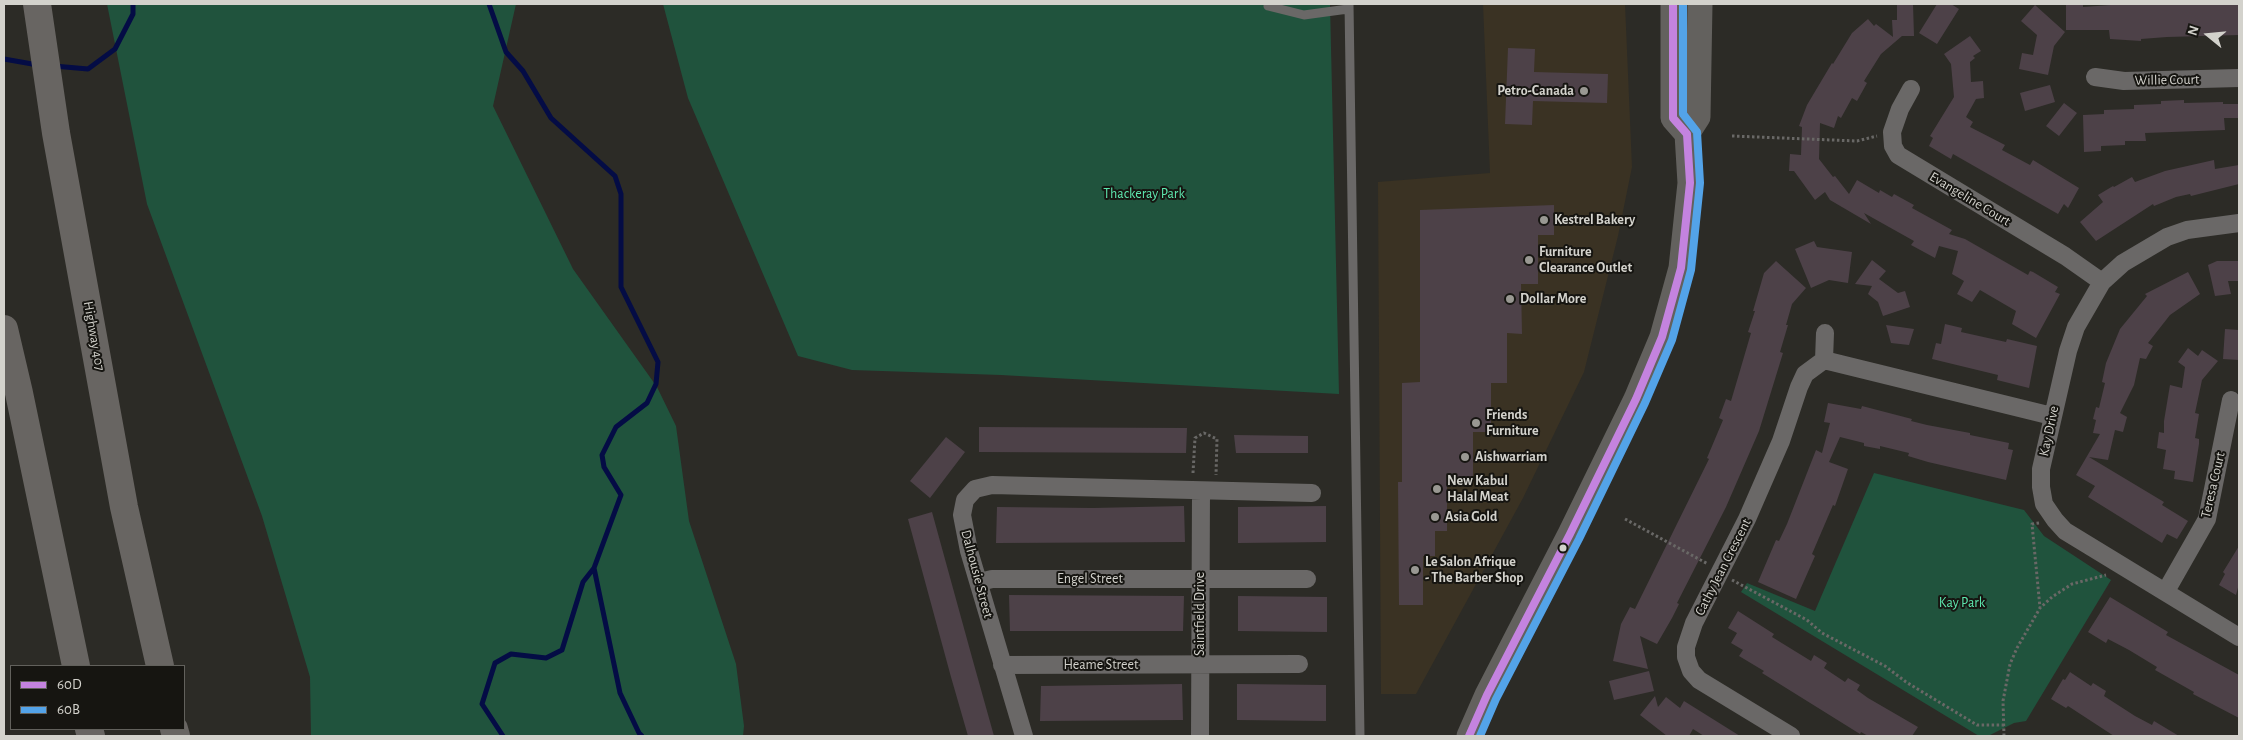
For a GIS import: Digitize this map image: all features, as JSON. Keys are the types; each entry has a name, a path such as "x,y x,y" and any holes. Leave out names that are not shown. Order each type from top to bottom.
{"highway":[{"name":"Highway 407","path":"37,4 56,133 124,507 160,665"},
{"path":"4,329 76,665"}],"main road":[{"path":"1673,4 1673,118 1687,134"},
{"path":"1469,736 1487,694 1570,534 1636,399 1662,337 1681,268 1690,183 1687,134 1698,117 1700,4"}],"street":[{"name":"Willie Court","path":"2095,76 2124,81 2239,78"},
{"path":"1892,132 1900,109 1911,89"},
{"name":"Evangeline Court","path":"1892,132 1893,146 1898,155 2065,256 2102,282"},
{"name":"Kay Drive","path":"2239,223 2187,230 2167,237 2123,264 2102,282 2076,327 2068,351 2041,469 2041,487 2044,504 2055,520 2072,535 2239,637"},
{"path":"1825,333 1824,360 2052,416"},
{"name":"Cathy Jean Crescent","path":"1791,736 1699,680 1691,671 1686,657 1686,647 1694,623 1747,520 1770,467 1781,441 1798,387 1805,374 1824,360"},
{"name":"Teresa Court","path":"2166,591 2207,519 2230,400"},
{"name":"Dalhousie Street","path":"1024,736 1002,665 980,582 969,551 962,516 965,500 975,489 992,485 1197,484 1312,493"},
{"name":"Saintfield Drive","path":"1197,484 1200,579 1200,736"},
{"name":"Engel Street","path":"980,582 992,579 1306,579"},
{"name":"Heame Street","path":"1002,665 1299,664"}],"lane":[{"path":"1268,4 1268,6 1304,16 1349,7 1360,736"}],"path":[{"path":"1732,136 1857,141 1892,132"},
{"path":"1197,484 1196,438 1204,433 1217,438 1216,477"},
{"path":"2040,608 2032,524 2055,520"},
{"path":"2004,736 2003,701 2010,664 2040,608 2052,597 2072,584 2127,568"},
{"path":"1807,620 1822,633 1885,666 1906,682 1977,725 2004,725"}],"shaded area":[{"path":"1483,4 1625,4 1632,167 1618,236 1584,372 1523,498 1416,694 1381,694 1378,182 1490,173"}],"green space":[{"path":"107,4 516,4 493,106 573,269 657,387 676,426 689,521 736,664 744,726 743,736 311,736 310,677 262,516 147,204"},
{"name":"Thackeray Park","path":"663,4 1330,4 1339,394 1001,375 852,370 798,356 688,98"},
{"name":"Kay Park","path":"1874,473 2024,510 2044,536 2111,580 2026,721 2014,723 1988,736 1979,736 1741,592 1747,583 1815,611"}],"building":[{"path":"1897,4 1913,4 1914,36 1902,36 1881,54 1864,81 1867,83 1857,101 1852,98 1841,118 1838,116 1834,128 1820,123 1819,159 1849,194 1857,180 1879,193 1880,190 1892,197 1894,194 1914,205 1912,208 1952,230 1949,234 1965,239 2028,275 2030,271 2033,272 2058,287 2055,292 2060,294 2036,338 2012,324 2016,311 1980,290 1972,302 1957,294 1964,281 1952,274 1958,251 1939,246 1935,258 1911,245 1914,241 1864,213 1871,224 1830,200 1825,192 1815,200 1794,171 1789,171 1790,154 1801,155 1802,127 1799,126 1807,105 1832,63 1852,33 1868,19 1874,26 1876,24 1893,37 1892,20 1897,20"},
{"path":"1937,4 1951,4 1959,9 1937,44 1919,33"},
{"path":"2066,4 2083,4 2083,7 2124,4 2239,4 2239,35 2167,37 2141,39 2141,41 2110,39 2109,30 2066,30"},
{"path":"2035,5 2065,32 2054,46 2048,75 2019,69 2022,53 2033,55 2037,35 2021,21"},
{"path":"1970,36 1981,51 1973,56 1975,58 1970,62 1971,82 1983,81 1984,98 1976,99 1966,117 1973,122 1970,127 2005,145 2002,150 2030,165 2033,160 2079,188 2068,208 2064,204 2058,214 1953,154 1951,159 1929,146 1933,138 1930,136 1954,97 1951,64 1944,54"},
{"path":"1508,48 1535,49 1534,72 1608,74 1607,103 1533,101 1532,125 1505,124"},
{"path":"2050,85 2055,102 2025,111 2020,93"},
{"path":"2184,100 2184,103 2223,102 2223,104 2239,104 2239,118 2224,118 2225,130 2145,133 2146,141 2125,141 2125,145 2101,146 2101,151 2084,152 2083,115 2104,114 2104,110 2134,109 2134,105 2161,104 2161,101"},
{"path":"2064,103 2077,113 2059,136 2046,126"},
{"path":"2214,160 2215,169 2239,165 2239,184 2191,196 2190,194 2176,197 2154,206 2153,204 2096,241 2080,222 2103,202 2098,195 2132,177 2135,182 2165,171"},
{"path":"1554,205 1554,235 1538,235 1538,284 1521,284 1522,334 1507,333 1507,383 1491,383 1491,432 1473,432 1473,482 1447,482 1447,531 1435,531 1435,556 1423,556 1423,605 1399,605 1398,482 1402,482 1402,383 1420,382 1420,210"},
{"path":"1814,241 1817,247 1852,252 1848,283 1829,280 1811,288 1795,249"},
{"path":"1872,260 1886,271 1879,279 1898,293 1905,291 1910,307 1883,316 1878,302 1868,294 1872,286 1855,284"},
{"path":"1776,261 1806,288 1792,304 1780,352 1783,353 1759,431 1726,507 1677,603 1679,604 1672,618 1657,644 1640,636 1648,669 1613,661 1621,624 1630,607 1635,609 1709,459 1707,458 1723,420 1719,418 1726,399 1731,401 1739,374 1751,333 1748,332 1764,273"},
{"path":"2217,261 2239,261 2239,281 2228,281 2231,294 2215,296 2208,265"},
{"path":"2188,272 2200,294 2170,315 2148,343 2153,346 2146,359 2140,358 2134,385 2120,413 2127,417 2123,432 2115,430 2108,460 2089,457 2164,502 2162,505 2188,521 2177,539 2167,534 2162,543 2088,497 2095,486 2076,475 2100,434 2093,433 2096,420 2093,419 2096,407 2099,408 2105,383 2102,382 2106,363 2120,329 2147,296 2145,294"},
{"path":"1945,324 1962,328 1961,332 2006,342 2007,339 2037,346 2029,388 1997,380 1998,375 1932,359 1936,343 1941,344"},
{"path":"1886,325 1914,329 1909,345 1891,343"},
{"path":"2225,329 2239,330 2239,360 2223,359"},
{"path":"2188,348 2198,356 2202,350 2218,361 2202,380 2195,413 2199,414 2195,438 2199,439 2199,444 2193,482 2174,479 2175,471 2163,469 2166,450 2157,448 2159,432 2164,433 2170,385 2182,388 2185,367 2178,362"},
{"path":"1828,403 1861,409 1862,406 1912,419 1911,421 1927,425 1970,433 1970,435 2009,443 2008,449 2013,450 2006,480 1928,462 1908,456 1909,453 1880,446 1880,449 1864,446 1864,443 1840,437 1829,462 1848,469 1835,506 1833,505 1812,554 1815,556 1796,599 1758,582 1776,540 1779,541 1787,524 1816,450 1822,453 1830,423 1824,422"},
{"path":"979,427 1187,428 1186,453 979,452"},
{"path":"1234,435 1308,436 1308,453 1236,453"},
{"path":"946,437 965,452 930,498 910,481"},
{"path":"1184,506 1185,542 996,543 997,507 1093,508"},
{"path":"1326,506 1326,542 1238,543 1238,507"},
{"path":"932,512 994,736 968,736 951,677 908,519"},
{"path":"2239,546 2239,584 2236,595 2219,585 2225,574 2223,572"},
{"path":"1009,595 1184,596 1183,631 1010,631"},
{"path":"1238,596 1327,597 1327,632 1238,631"},
{"path":"2110,597 2168,632 2166,635 2239,675 2239,718 2193,694 2194,692 2155,670 2157,667 2129,650 2108,639 2106,643 2088,632"},
{"path":"1738,611 1774,634 1772,637 1811,661 1814,655 1827,663 1824,668 1845,682 1848,678 1860,685 1857,690 1868,698 1918,727 1912,736 1868,736 1861,732 1860,734 1762,673 1764,671 1739,656 1743,650 1731,643 1737,633 1728,628"},
{"path":"1649,671 1654,691 1614,700 1609,681"},
{"path":"2070,672 2091,686 2093,683 2106,691 2104,696 2135,716 2152,725 2154,721 2179,736 2114,736 2068,706 2066,708 2051,699 2063,679 2065,680"},
{"path":"1182,684 1183,720 1040,721 1041,686"},
{"path":"1237,684 1326,685 1326,721 1237,720"},
{"path":"1655,696 1658,707 1666,697 1680,708 1684,701 1740,736 1704,736 1693,729 1689,736 1667,736 1640,715"}],"waterway":[{"path":"54,66 88,69 115,49 133,14 133,4"},
{"path":"489,4 506,52 523,71 551,118 615,176 621,194 621,287 658,362 656,384 647,403 616,427 602,455 604,467 621,495 594,568 620,693 642,736"},
{"path":"4,59 38,65"},
{"path":"503,736 482,704 495,663 511,654 546,658 562,650 583,582 594,568"}],"transit line":[{"name":"60D","path":"1469,736 1487,695 1570,534 1636,399 1662,337 1681,268 1690,183 1687,134 1673,118 1673,4"},
{"name":"60B","path":"1480,736 1496,699 1579,539 1645,403 1672,340 1691,270 1700,183 1697,132 1683,114 1683,4"}],"place":[{"name":"Petro-Canada","path":"1584,91"},
{"name":"Kestrel Bakery","path":"1544,220"},
{"name":"Furniture Clearance Outlet","path":"1529,260"},
{"name":"Dollar More","path":"1510,299"},
{"name":"Friends Furniture","path":"1476,423"},
{"name":"Aishwarriam","path":"1465,457"},
{"name":"New Kabul Halal Meat","path":"1437,489"},
{"name":"Asia Gold","path":"1435,517"},
{"name":"Le Salon Afrique - The Barber Shop","path":"1415,570"}]}
